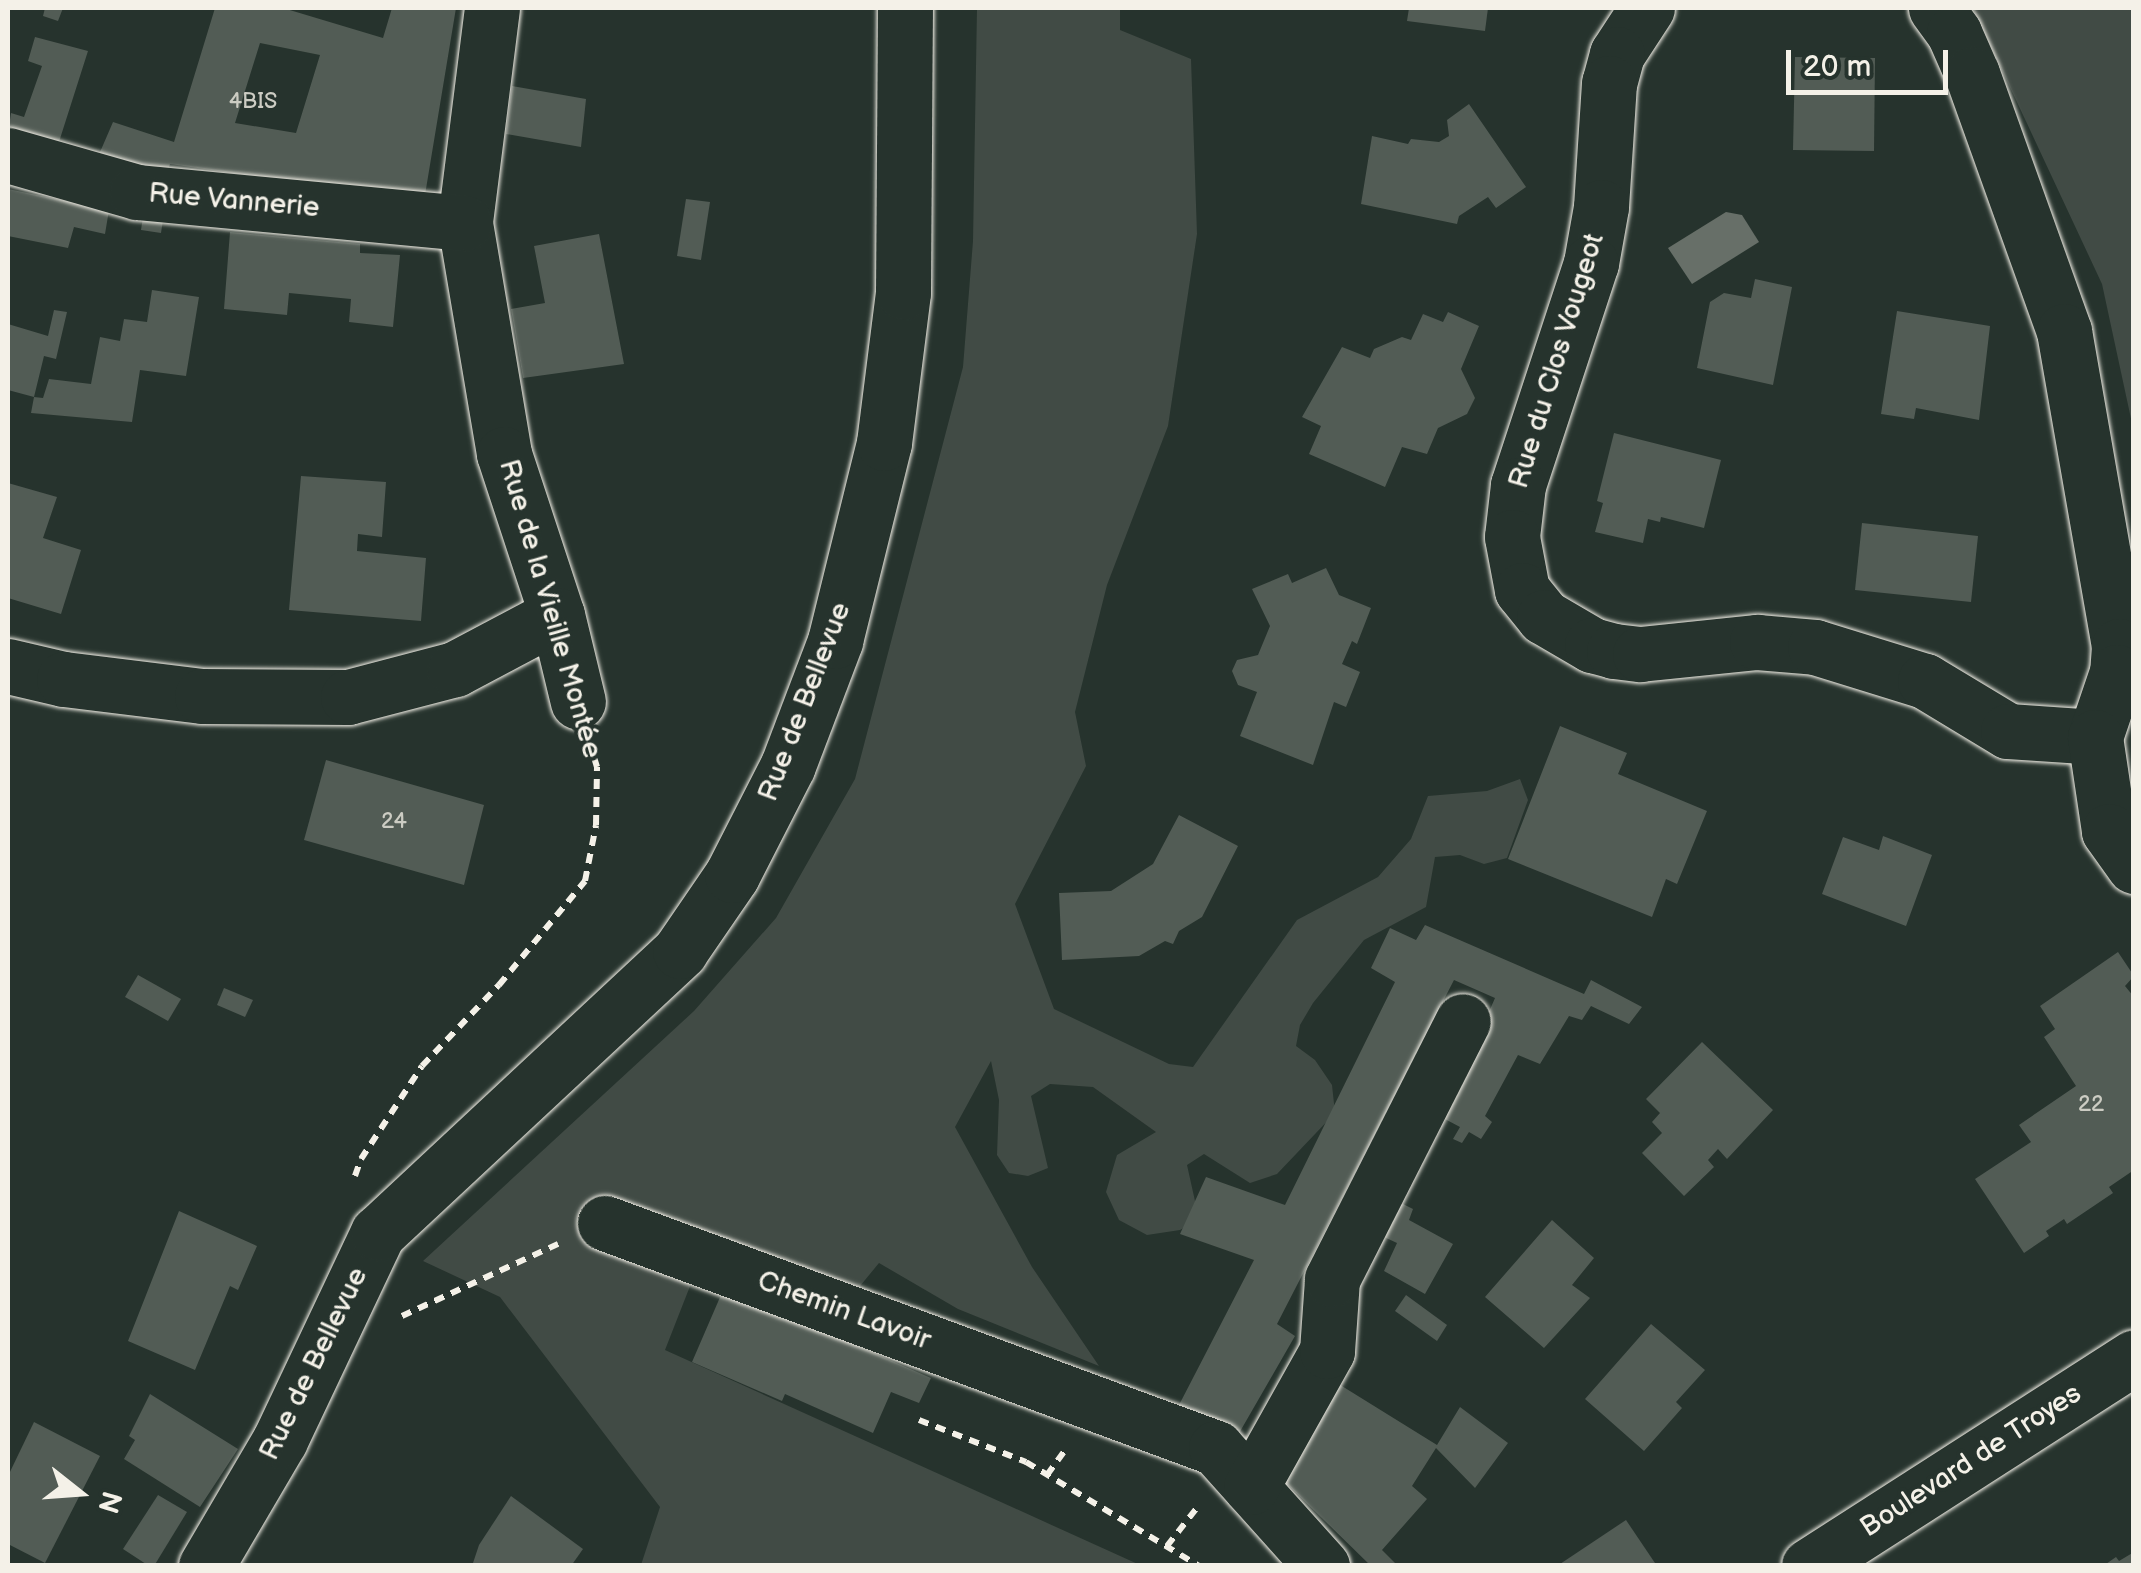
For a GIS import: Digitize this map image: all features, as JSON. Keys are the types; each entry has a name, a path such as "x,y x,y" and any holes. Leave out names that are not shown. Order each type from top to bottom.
{"street":[{"name":"Rue de la Vieille Montée","path":"492,8 465,223 504,454 556,615 578,702"},
{"name":"Rue de Bellevue","path":"206,1566 280,1440 378,1234 680,951 732,875 788,765 834,642 884,443 903,292 905,8"},
{"name":"Rue du Clos Vougeot","path":"1647,8 1618,54 1608,83 1601,207 1592,263 1518,486 1512,537 1522,590 1544,617 1592,645 1614,651 1640,654 1757,642 1815,647 1926,681 2008,732 2095,737"},
{"path":"1936,8 1954,33 1972,74 2064,331 2120,646 2117,672 2095,737 2109,831 2134,866"},
{"name":"Rue Vannerie","path":"8,154 137,192 465,223"},
{"path":"8,666 64,679 202,696 348,697 454,669 556,615"},
{"path":"1251,1487 1327,1351 1332,1278 1462,1021"},
{"name":"Chemin Lavoir","path":"604,1223 1216,1448 1322,1566"},
{"name":"Boulevard de Troyes","path":"1809,1566 2134,1357"}],"path":[{"name":"Rue de la Vieille Montée","path":"348,1196 361,1158 422,1066 499,985 585,881 596,825 596,768 578,702"},
{"path":"329,1333 371,1330 604,1223"},
{"path":"918,1420 1026,1462 1199,1566"}],"shaded area":[{"path":"977,8 1120,8 1120,30 1191,59 1197,234 1168,426 1107,585 1075,712 1086,766 1015,904 1054,1009 1169,1064 1193,1067 1297,920 1378,877 1411,839 1428,796 1487,791 1520,779 1528,800 1507,858 1484,864 1460,855 1435,857 1426,907 1364,940 1313,1003 1300,1025 1296,1046 1315,1060 1332,1085 1335,1113 1277,1174 1250,1183 1204,1154 1187,1165 1199,1219 1180,1230 1147,1235 1119,1220 1106,1192 1117,1155 1156,1132 1093,1087 1050,1084 1031,1096 1048,1168 1028,1176 1009,1173 997,1155 999,1100 991,1061 955,1127 1032,1267 1099,1366 958,1309 879,1263 851,1297 694,1276 665,1350 1140,1565 641,1565 660,1507 500,1297 423,1261 694,1011 776,918 855,779 963,367 973,241"},
{"path":"1973,8 2133,8 2133,428 2102,284"},
{"path":"1726,212 1742,215 1759,242 1692,284 1668,248"}],"building":[{"path":"45,8 63,8 58,21 43,16"},
{"path":"215,8 283,8 383,38 392,8 456,8 424,201 170,164 164,182 94,166 113,122 174,142","holes":["260,43 320,55 296,133 235,123"]},
{"path":"1409,8 1488,8 1485,31 1407,21"},
{"path":"35,37 88,51 58,145 8,133 11,113 24,117 42,66 28,61"},
{"path":"1795,57 1875,58 1874,151 1793,150"},
{"path":"512,86 586,99 581,147 506,134"},
{"path":"1469,104 1526,187 1496,208 1488,197 1459,216 1457,224 1361,204 1372,136 1408,144 1411,139 1439,142 1449,136 1447,120"},
{"path":"8,189 109,210 105,234 74,227 68,248 8,236"},
{"path":"686,199 710,202 701,260 677,256"},
{"path":"143,217 163,220 161,233 141,230"},
{"path":"230,232 360,244 360,253 400,255 393,327 349,322 351,299 289,293 287,315 224,309"},
{"path":"599,234 624,364 523,378 511,309 545,303 534,246"},
{"path":"1755,279 1792,287 1773,385 1697,368 1710,302 1724,293 1751,298"},
{"path":"152,290 199,297 186,376 140,370 132,422 31,413 34,397 43,398 49,379 91,384 100,337 120,341 124,319 147,322"},
{"path":"54,310 67,312 56,359 44,356 34,397 8,390 8,324 48,336"},
{"path":"1897,311 1990,326 1979,420 1916,408 1914,419 1881,414"},
{"path":"1448,312 1479,326 1461,369 1475,398 1467,414 1438,428 1427,454 1402,447 1385,487 1309,454 1321,426 1302,417 1342,347 1370,358 1374,349 1402,337 1411,340 1423,314 1443,322"},
{"path":"1614,433 1721,460 1704,528 1661,517 1660,522 1648,519 1643,543 1595,532 1603,503 1597,501"},
{"path":"301,476 386,482 382,537 358,534 357,551 426,558 421,621 289,610"},
{"path":"8,483 57,497 43,538 81,550 61,614 8,598"},
{"path":"1862,523 1978,536 1971,602 1855,590"},
{"path":"1326,568 1339,595 1371,608 1357,644 1352,641 1342,664 1360,672 1346,707 1334,702 1313,765 1240,736 1257,692 1238,685 1232,671 1237,660 1258,655 1270,626 1252,589 1288,574 1292,583"},
{"path":"1560,726 1627,753 1618,774 1707,811 1677,884 1666,879 1652,917 1508,859"},
{"path":"326,760 484,805 464,885 304,840"},
{"path":"1179,815 1238,846 1202,917 1179,931 1173,944 1165,941 1139,956 1062,960 1059,893 1111,891 1153,864"},
{"path":"1883,836 1932,855 1906,926 1822,894 1843,837 1879,850"},
{"path":"1425,925 1584,994 1591,980 1642,1007 1629,1024 1591,1006 1582,1020 1569,1016 1540,1064 1518,1055 1485,1116 1492,1122 1481,1139 1469,1132 1462,1143 1453,1139 1460,1127 1443,1118 1495,998 1454,980 1277,1324 1295,1336 1238,1435 1179,1405 1254,1260 1180,1234 1206,1177 1285,1205 1395,982 1371,968 1390,928 1416,940"},
{"path":"2118,952 2134,976 2125,986 2134,997 2134,1170 2109,1187 2113,1193 2067,1224 2064,1219 2046,1231 2049,1236 2024,1253 1975,1179 2031,1142 2019,1125 2076,1086 2044,1037 2055,1029 2040,1006"},
{"path":"138,975 181,999 168,1021 125,997"},
{"path":"224,988 253,1000 245,1017 217,1005"},
{"path":"1702,1042 1773,1110 1727,1159 1718,1149 1708,1160 1714,1167 1684,1196 1642,1153 1662,1133 1652,1122 1660,1113 1646,1099"},
{"path":"1389,1197 1413,1209 1409,1220 1453,1244 1425,1294 1384,1271 1397,1243 1371,1231"},
{"path":"179,1211 257,1246 238,1290 230,1286 195,1370 128,1341"},
{"path":"1552,1220 1594,1258 1572,1285 1590,1298 1544,1348 1485,1297"},
{"path":"724,1288 931,1378 919,1403 891,1392 873,1433 785,1394 782,1401 692,1362"},
{"path":"1406,1295 1447,1325 1437,1341 1395,1311"},
{"path":"1651,1324 1705,1370 1676,1402 1682,1408 1644,1451 1585,1399"},
{"path":"1337,1383 1437,1445 1460,1407 1508,1443 1475,1488 1436,1448 1412,1486 1427,1499 1382,1550 1398,1566 1371,1566 1285,1482"},
{"path":"150,1394 238,1449 200,1507 124,1459 135,1440 129,1436"},
{"path":"34,1422 100,1456 45,1563 8,1544 8,1476"},
{"path":"158,1495 187,1512 154,1566 149,1566 123,1549"},
{"path":"511,1496 583,1549 571,1566 472,1566 479,1545"},
{"path":"1626,1520 1657,1566 1557,1566"},
{"path":"2134,1552 2134,1566 2103,1566 2116,1557 2119,1561"}]}
